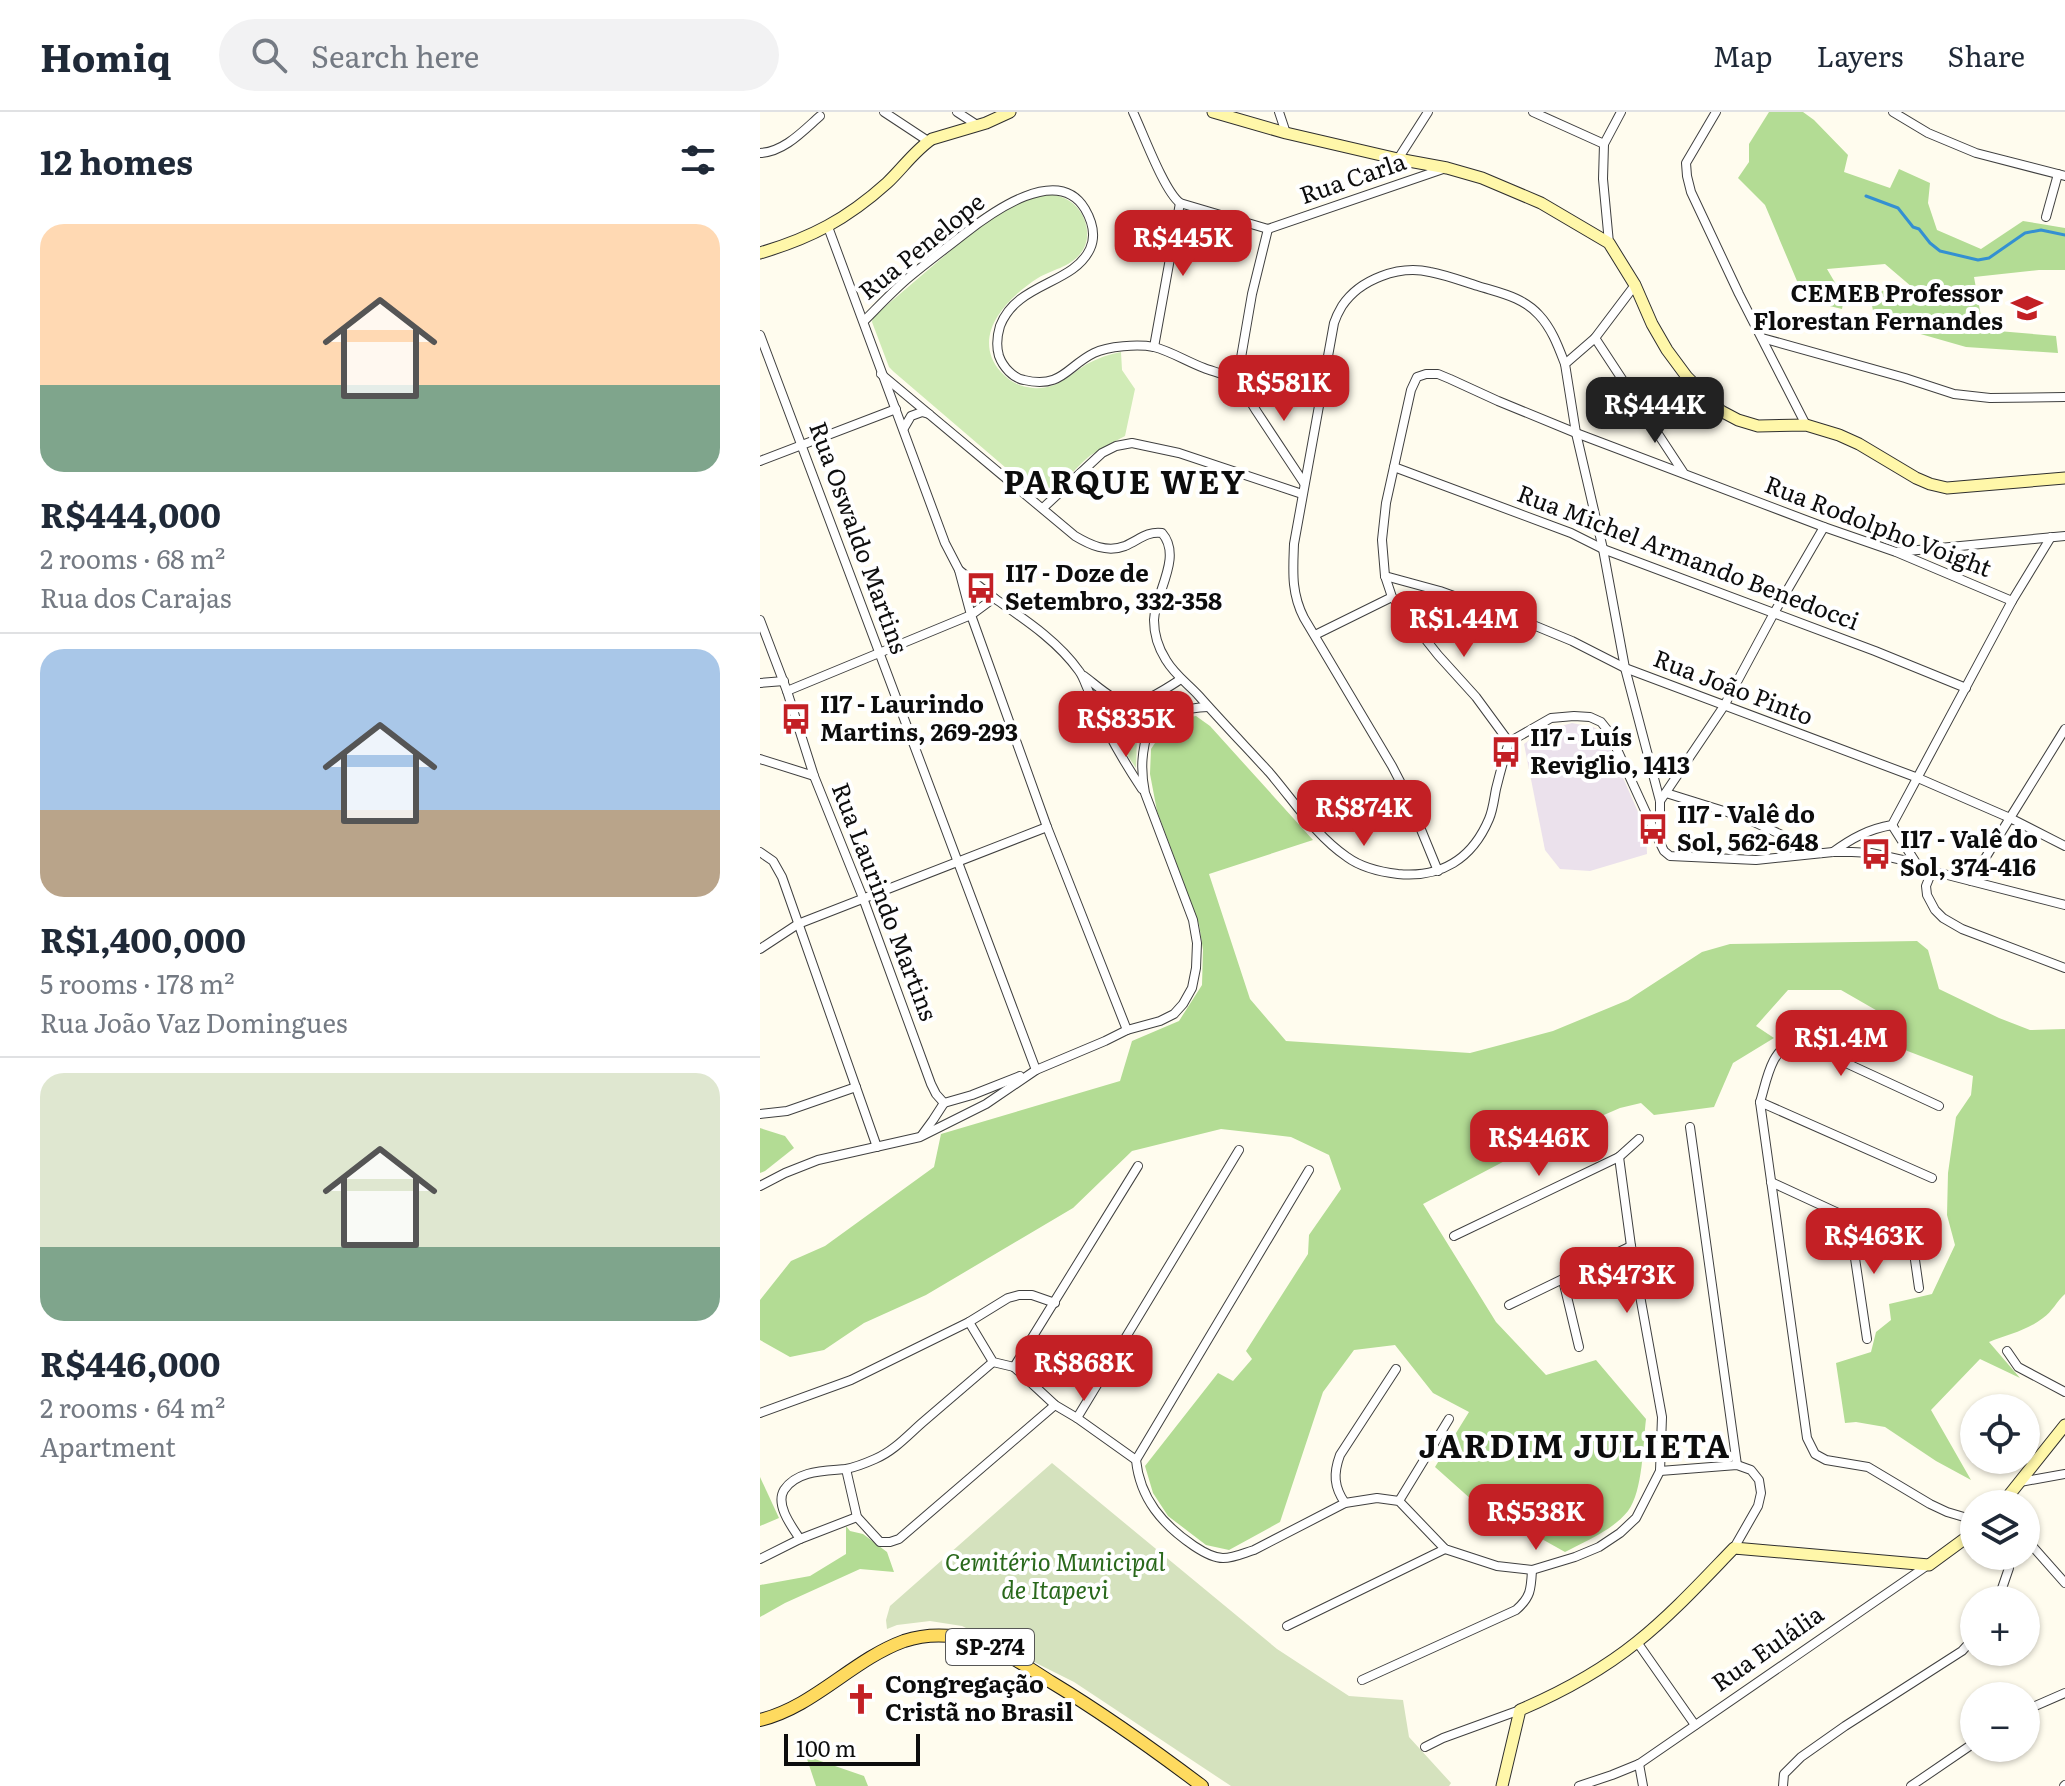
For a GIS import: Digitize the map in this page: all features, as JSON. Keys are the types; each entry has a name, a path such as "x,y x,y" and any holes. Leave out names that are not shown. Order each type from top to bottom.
{"main road":[{"name":"SP-274","path":"760,1720 810,1698 888,1648 925,1636 945,1634 977,1641 1017,1660 1101,1712 1202,1786"}],"street":[{"path":"884,112 928,141"},
{"path":"957,112 977,125"},
{"path":"760,253 828,227 861,205 928,141 1010,112"},
{"path":"1133,112 1168,187 1180,203 1268,229 1252,294 1237,381 1304,483"},
{"path":"1213,112 1286,133 1482,178 1541,203 1609,243"},
{"path":"1279,112 1286,133"},
{"path":"1398,159 1428,112"},
{"path":"1533,112 1604,144"},
{"path":"1621,112 1604,144 1603,179 1609,243 1635,285 1667,350 1687,377 1721,411 1758,426 1806,425 1839,435 1916,478 1947,488 2065,478"},
{"path":"1716,112 1686,163 1691,192 1806,425"},
{"path":"1893,112 1928,133 1976,153 2062,175 2046,217"},
{"path":"760,153 780,148 820,116"},
{"name":"Rua Carla","path":"1268,229 1447,168"},
{"name":"Rua Penelope","path":"864,321 906,280 969,230 1011,202 1052,190 1068,193 1079,200 1092,225 1093,239 1081,261 1021,298 1005,315 997,346 1005,367 1020,380 1041,383 1068,373 1093,353 1111,347 1154,347 1237,381"},
{"path":"1154,347 1180,203"},
{"path":"828,227 945,543 959,570 971,615 1047,827 1127,1030"},
{"path":"1438,871 1399,780 1298,606 1292,579 1302,494 1334,323 1343,305 1357,290 1401,270 1429,271 1520,300 1538,314 1558,345 1565,364 1576,433 1603,549 1625,668 1660,801 1660,843"},
{"path":"1565,364 1595,338 1635,285"},
{"name":"Rua Oswaldo Martins","path":"760,335 1036,1070"},
{"path":"1595,338 1684,472"},
{"path":"1762,338 1954,394 1990,398 2065,397"},
{"path":"881,374 1075,536 1100,548 1112,549 1153,532 1162,533 1170,549 1169,562 1154,620 1160,648 1167,662 1332,846 1364,866 1386,873 1415,875 1438,871 1459,860 1471,849 1490,818 1509,742 1551,718 1574,716 1590,717 1601,722 1609,732 1660,843 1670,856 1756,860 1833,852 1871,853 2065,905"},
{"name":"Rua Rodolpho Voight","path":"1394,467 1406,408 1417,377 1438,374 1576,433 1896,552 2012,601"},
{"path":"760,461 896,409"},
{"path":"903,428 911,416 922,412 929,414"},
{"path":"1043,508 1102,453 1132,443 1179,453 1302,494"},
{"path":"1394,467 1382,540 1385,576 1392,597 1476,697 1509,742"},
{"name":"Rua Michel Armando Benedocci","path":"1394,467 1966,688"},
{"path":"1660,801 1724,706 1824,527"},
{"path":"1896,552 2065,536"},
{"path":"1892,825 2012,601 2051,537"},
{"path":"959,570 1047,637 1081,673 1126,704 1137,703 1181,679"},
{"name":"Rua João Pinto","path":"1385,576 1440,591 1526,622 1625,668 1918,778 2065,846"},
{"path":"1315,635 1392,597"},
{"path":"787,691 971,615 994,598"},
{"name":"Rua Laurindo Martins","path":"760,620 784,681 814,776 863,898 931,1084 944,1103"},
{"path":"1081,673 1105,729 1145,793"},
{"path":"760,683 784,681"},
{"path":"1095,704 1149,726 1176,711 1208,707"},
{"path":"920,1137 944,1103 1036,1070 1127,1030 1160,1021 1174,1014 1192,988 1197,943 1193,920 1145,793 1141,773 1149,726"},
{"path":"1971,881 2065,729"},
{"path":"760,759 814,776"},
{"path":"1666,793 1743,817 1821,854"},
{"path":"1833,852 1860,834 1892,825"},
{"path":"1892,825 1916,863"},
{"path":"760,949 798,924 1047,827"},
{"path":"762,857 779,871 877,1147"},
{"path":"1932,871 1926,886 1927,895 1943,918 1962,929 2065,968"},
{"path":"1939,1106 1807,1045 1794,1043 1776,1056 1760,1102 1807,1438 1811,1447 1815,1454 1826,1460 1868,1467 1930,1504 1960,1516"},
{"path":"760,1186 801,1166 920,1137 986,1104 1036,1070"},
{"path":"760,1114 787,1111 856,1087"},
{"path":"1760,1102 1932,1178"},
{"path":"1690,1127 1737,1465"},
{"path":"1454,1236 1619,1157 1639,1139"},
{"path":"1077,1418 1239,1150"},
{"path":"1309,1170 1136,1460 1143,1491 1167,1525 1186,1541 1214,1557 1225,1558 1254,1550 1345,1503 1377,1498 1399,1501 1445,1549 1497,1566 1532,1570 1599,1547 1620,1533 1636,1518 1660,1471 1662,1417 1631,1246 1619,1157"},
{"path":"1014,1367 1138,1166"},
{"path":"1771,1182 1907,1243 1914,1253 1919,1288"},
{"path":"1849,1218 1867,1339"},
{"path":"1509,1305 1631,1246"},
{"path":"1563,1280 1579,1347"},
{"path":"760,1413 851,1380 969,1322 1008,1298 1032,1295 1055,1303"},
{"path":"969,1322 993,1362 1014,1367 1055,1405 1136,1460"},
{"path":"2007,1351 2018,1367 2065,1392"},
{"path":"800,1539 783,1507 781,1496 786,1486 825,1469 860,1465 891,1450 993,1362"},
{"path":"1345,1503 1338,1493 1335,1480 1340,1455 1396,1369"},
{"path":"846,1469 857,1517 880,1542 890,1542 899,1539 1055,1405"},
{"path":"1399,1501 1449,1419"},
{"path":"2013,1490 2065,1425"},
{"path":"1425,1747 1573,1686 1637,1642 1734,1548 1758,1506 1761,1493 1759,1480 1751,1470 1737,1465 1660,1471"},
{"path":"2020,1482 2065,1474"},
{"path":"760,1559 800,1539 857,1517"},
{"name":"Rua Eulália","path":"1579,1786 1639,1764 1960,1542"},
{"path":"1734,1548 1929,1565"},
{"path":"1287,1626 1445,1549"},
{"path":"2040,1555 2065,1583"},
{"path":"1362,1680 1516,1610 1531,1590 1532,1570"},
{"path":"1637,1642 1695,1725"},
{"path":"1783,1786 1784,1774 1801,1757 1960,1652"},
{"path":"2040,1704 2065,1693"},
{"path":"1502,1786 1520,1710"},
{"path":"1911,1786 1960,1753"},
{"path":"1639,1764 1643,1786"}],"shaded area":[{"path":"1572,723 1603,732 1646,830 1647,854 1590,871 1560,869 1545,850 1524,744 1540,732"}],"green space":[{"path":"1769,112 1803,112 1814,120 1848,155 1844,172 1890,188 1899,169 1930,183 1928,203 1937,230 1981,249 2023,221 2065,228 2065,270 1974,277 1982,322 1998,331 2056,336 2058,353 1966,347 1875,321 1869,290 1919,293 1885,264 1827,269 1844,298 1842,309 1805,300 1765,205 1738,178 1749,162 1749,144"},
{"path":"1040,195 1061,197 1071,202 1086,223 1087,239 1080,254 1071,262 1026,286 1005,307 991,331 989,345 992,358 1012,381 1041,388 1062,381 1095,360 1121,352 1122,370 1135,389 1125,436 1091,455 1057,486 1034,492 889,367 872,322 873,317 970,234 1012,204"},
{"path":"1105,712 1137,735 1136,768 1113,734"},
{"path":"1196,716 1210,726 1313,840 1209,874 1250,999 1286,1041 1470,1053 1553,1031 1628,1000 1702,952 1730,944 1917,941 1928,950 1939,989 2030,1030 2065,1029 2065,1294 2037,1322 1989,1342 2020,1378 1980,1359 1931,1410 1960,1461 1960,1474 1968,1474 1971,1480 1936,1461 1885,1427 1845,1423 1836,1363 1871,1352 1876,1332 1891,1320 1889,1304 1932,1294 1955,1245 1947,1215 1948,1173 1956,1117 1971,1095 1973,1076 1897,1047 1881,1013 1841,990 1788,990 1756,1026 1774,1038 1733,1063 1714,1107 1654,1115 1641,1103 1620,1108 1539,1143 1423,1204 1496,1322 1546,1375 1596,1360 1646,1419 1637,1492 1628,1511 1607,1529 1565,1552 1472,1500 1435,1467 1469,1412 1433,1393 1395,1345 1354,1350 1323,1392 1280,1522 1229,1550 1206,1545 1168,1516 1153,1493 1145,1466 1218,1373 1233,1381 1252,1359 1246,1351 1308,1254 1309,1235 1341,1189 1329,1155 1291,1137 1221,1129 1132,1151 1073,1208 926,1295 864,1323 824,1350 790,1357 760,1340 760,1300 791,1261 825,1246 934,1167 941,1134 1120,1081 1132,1041 1179,1021 1202,985 1203,950 1199,924 1157,811 1150,774 1151,749 1163,731 1178,719"},
{"path":"760,1128 785,1136 794,1148 760,1173"},
{"name":"Cemitério Municipal de Itapevi","path":"1052,1463 1277,1649 1349,1696 1403,1700 1409,1737 1451,1783 1449,1786 1231,1786 1074,1682 962,1626 930,1621 887,1629 890,1606"},
{"path":"760,1477 779,1518 760,1526"},
{"path":"846,1526 887,1552 894,1572 860,1569 760,1617 760,1585 810,1576 846,1554"},
{"path":"806,1756 864,1776 868,1786 816,1786"}],"waterway":[{"path":"1866,196 1898,208 1913,227 1919,229 1940,251 1978,260 1989,258 2025,233 2041,230 2065,235"}],"place":[{"name":"CEMEB Professor Florestan Fernandes","path":"2027,308"},
{"name":"I17 - Doze de Setembro, 332-358","path":"981,588"},
{"name":"I17 - Laurindo Martins, 269-293","path":"796,719"},
{"name":"I17 - Luís Reviglio, 1413","path":"1506,752"},
{"name":"I17 - Valê do Sol, 562-648","path":"1653,829"},
{"name":"I17 - Valê do Sol, 374-416","path":"1876,854"},
{"name":"Congregação Cristã no Brasil","path":"861,1699"}],"district":[{"name":"PARQUE WEY","path":"1125,483"},
{"name":"JARDIM JULIETA","path":"1575,1447"}]}
